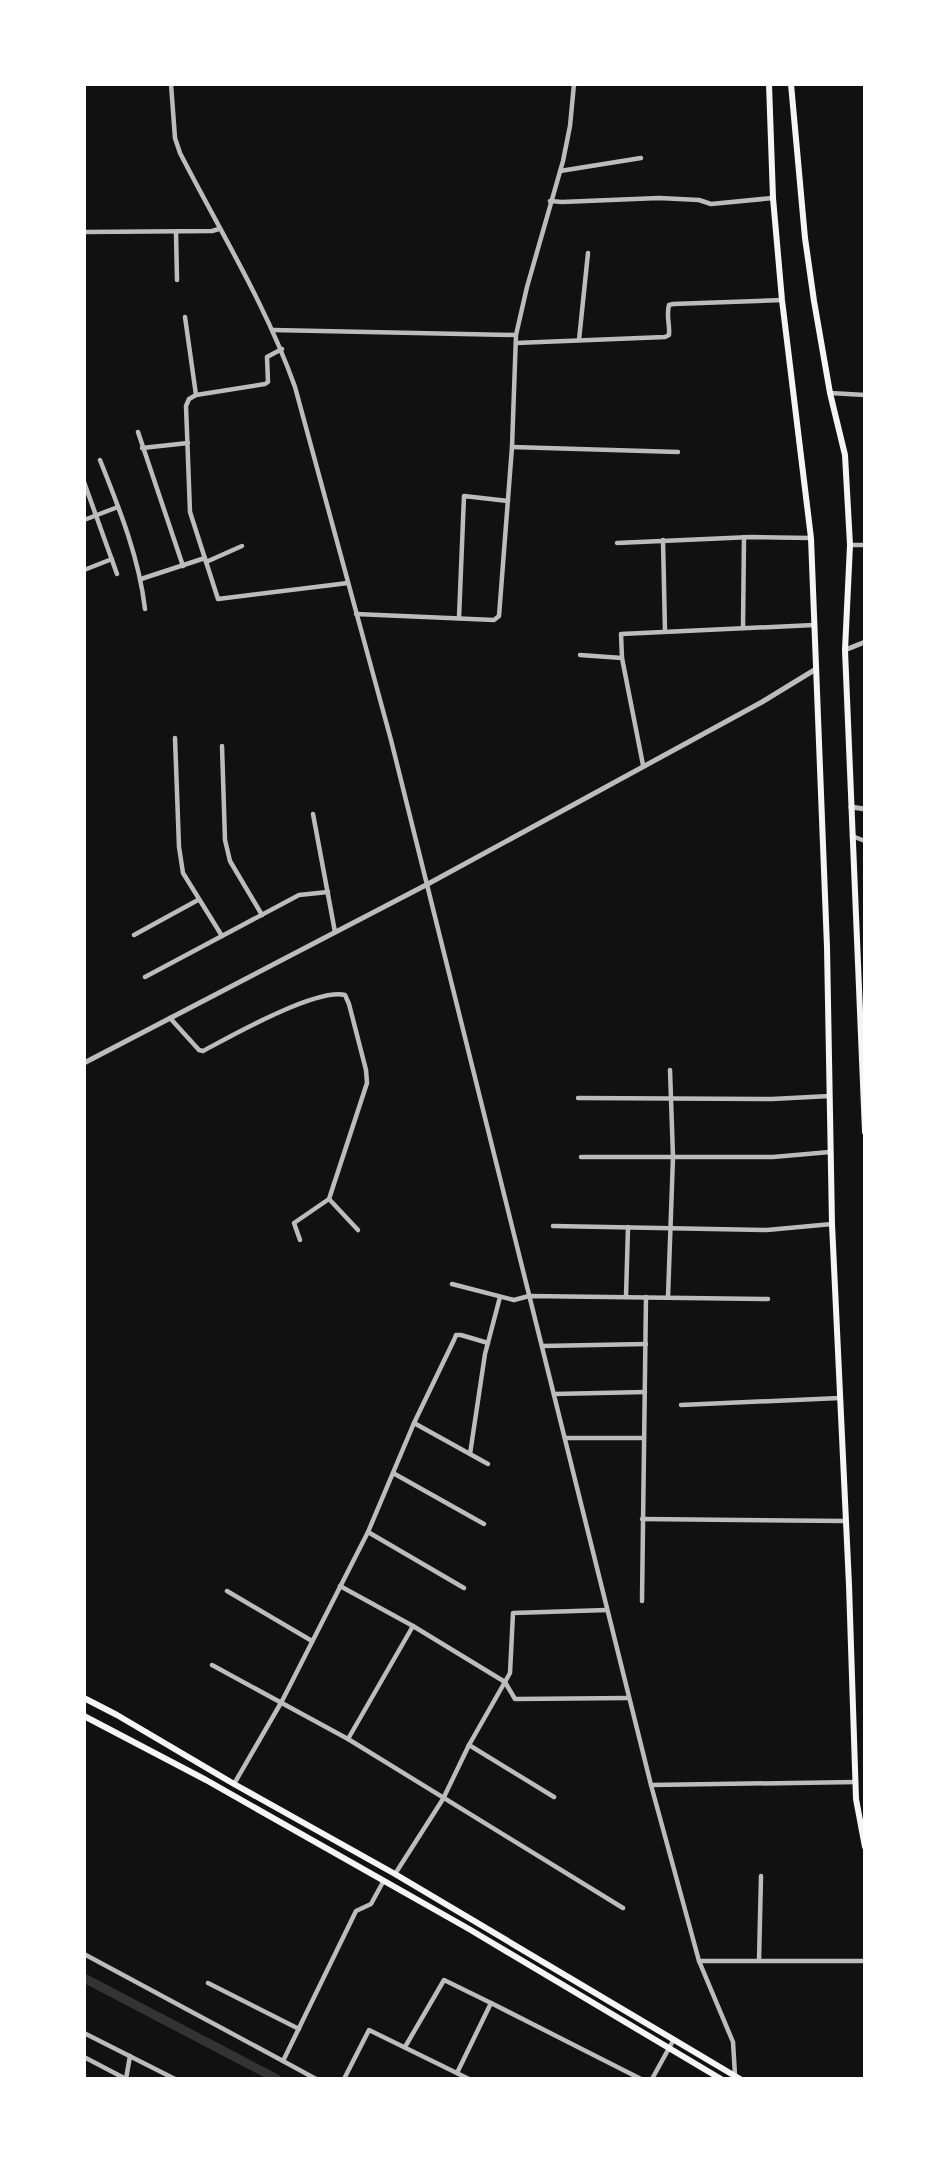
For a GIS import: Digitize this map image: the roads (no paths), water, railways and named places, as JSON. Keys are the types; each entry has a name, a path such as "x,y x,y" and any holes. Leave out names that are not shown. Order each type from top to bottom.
{"main road":[{"path":"769,84 773,198 782,300 811,538 831,1096 832,1224 856,1799 865,1847"},
{"path":"791,84 805,239 830,393 845,455 850,545 845,650 865,1132"},
{"path":"84,1698 395,1874 737,2078"},
{"path":"84,1716 206,1780 469,1929 721,2079"}],"street":[{"path":"171,84 175,138 180,153 257,298 282,349 295,387 391,740 651,1785 699,1961 733,2042 737,2078"},
{"path":"356,614 494,620 499,617 512,447 516,335 560,171 570,126 574,84"},
{"path":"560,171 642,158"},
{"path":"550,201 659,198 699,200 711,204 773,198"},
{"path":"84,232 219,229"},
{"path":"176,232 177,280"},
{"path":"579,340 588,253"},
{"path":"516,343 665,337 670,331 669,305 782,300"},
{"path":"185,317 195,395"},
{"path":"272,330 516,335"},
{"path":"282,349 267,358 269,378 265,384 195,395 188,399 186,406 190,512 218,599 348,583"},
{"path":"830,393 865,395"},
{"path":"138,432 183,566"},
{"path":"142,448 188,443"},
{"path":"512,447 678,452"},
{"path":"100,460 141,579 145,609"},
{"path":"84,482 117,574"},
{"path":"459,618 464,496 508,500"},
{"path":"84,520 118,507"},
{"path":"617,543 744,537 811,538"},
{"path":"743,628 744,537"},
{"path":"663,540 665,631"},
{"path":"850,545 865,545"},
{"path":"141,579 206,560 242,546"},
{"path":"84,569 112,559"},
{"path":"643,765 622,657 621,634 814,625"},
{"path":"845,650 865,642"},
{"path":"580,655 622,657"},
{"path":"84,1063 426,885 762,702 816,669"},
{"path":"175,738 179,847 183,873 222,936"},
{"path":"222,746 227,850 230,861 262,915"},
{"path":"851,807 865,809"},
{"path":"313,814 335,932"},
{"path":"852,835 865,841"},
{"path":"145,977 299,895 328,892"},
{"path":"134,935 198,900"},
{"path":"856,928 865,928"},
{"path":"170,1018 199,1050 203,1051 302,1003 338,993 345,995 366,1070 367,1083 329,1199 295,1221 294,1226 300,1240"},
{"path":"668,1297 673,1157 670,1070"},
{"path":"578,1098 772,1099 831,1096"},
{"path":"581,1157 772,1157 831,1152"},
{"path":"329,1199 358,1230"},
{"path":"553,1226 767,1230 832,1224"},
{"path":"626,1297 628,1227"},
{"path":"452,1284 514,1300 529,1296 768,1298"},
{"path":"470,1454 488,1343 500,1297"},
{"path":"642,1601 646,1297"},
{"path":"234,1784 282,1701 369,1532 414,1423 456,1335 488,1343"},
{"path":"542,1346 646,1345"},
{"path":"554,1394 645,1392"},
{"path":"681,1405 841,1398"},
{"path":"414,1423 488,1464"},
{"path":"565,1438 644,1438"},
{"path":"393,1473 484,1524"},
{"path":"642,1519 846,1521"},
{"path":"369,1532 464,1588"},
{"path":"340,1586 413,1626 505,1682 515,1699 629,1698"},
{"path":"227,1591 312,1642"},
{"path":"395,1874 443,1799 469,1745 510,1674 513,1613 607,1610"},
{"path":"348,1739 413,1626"},
{"path":"212,1665 348,1739 623,1908"},
{"path":"469,1745 554,1797"},
{"path":"651,1785 856,1782"},
{"path":"759,1961 761,1876"},
{"path":"283,2061 356,1910 371,1904 383,1882"},
{"path":"84,1954 316,2079"},
{"path":"699,1961 865,1961"},
{"path":"405,2047 444,1980 641,2079"},
{"path":"208,1983 299,2029"},
{"path":"457,2073 491,2003"},
{"path":"344,2079 369,2030 469,2079"},
{"path":"84,2033 175,2079"},
{"path":"652,2079 674,2039"},
{"path":"84,2057 126,2079 130,2056"}],"waterway":[{"path":"84,1978 277,2079"}]}
